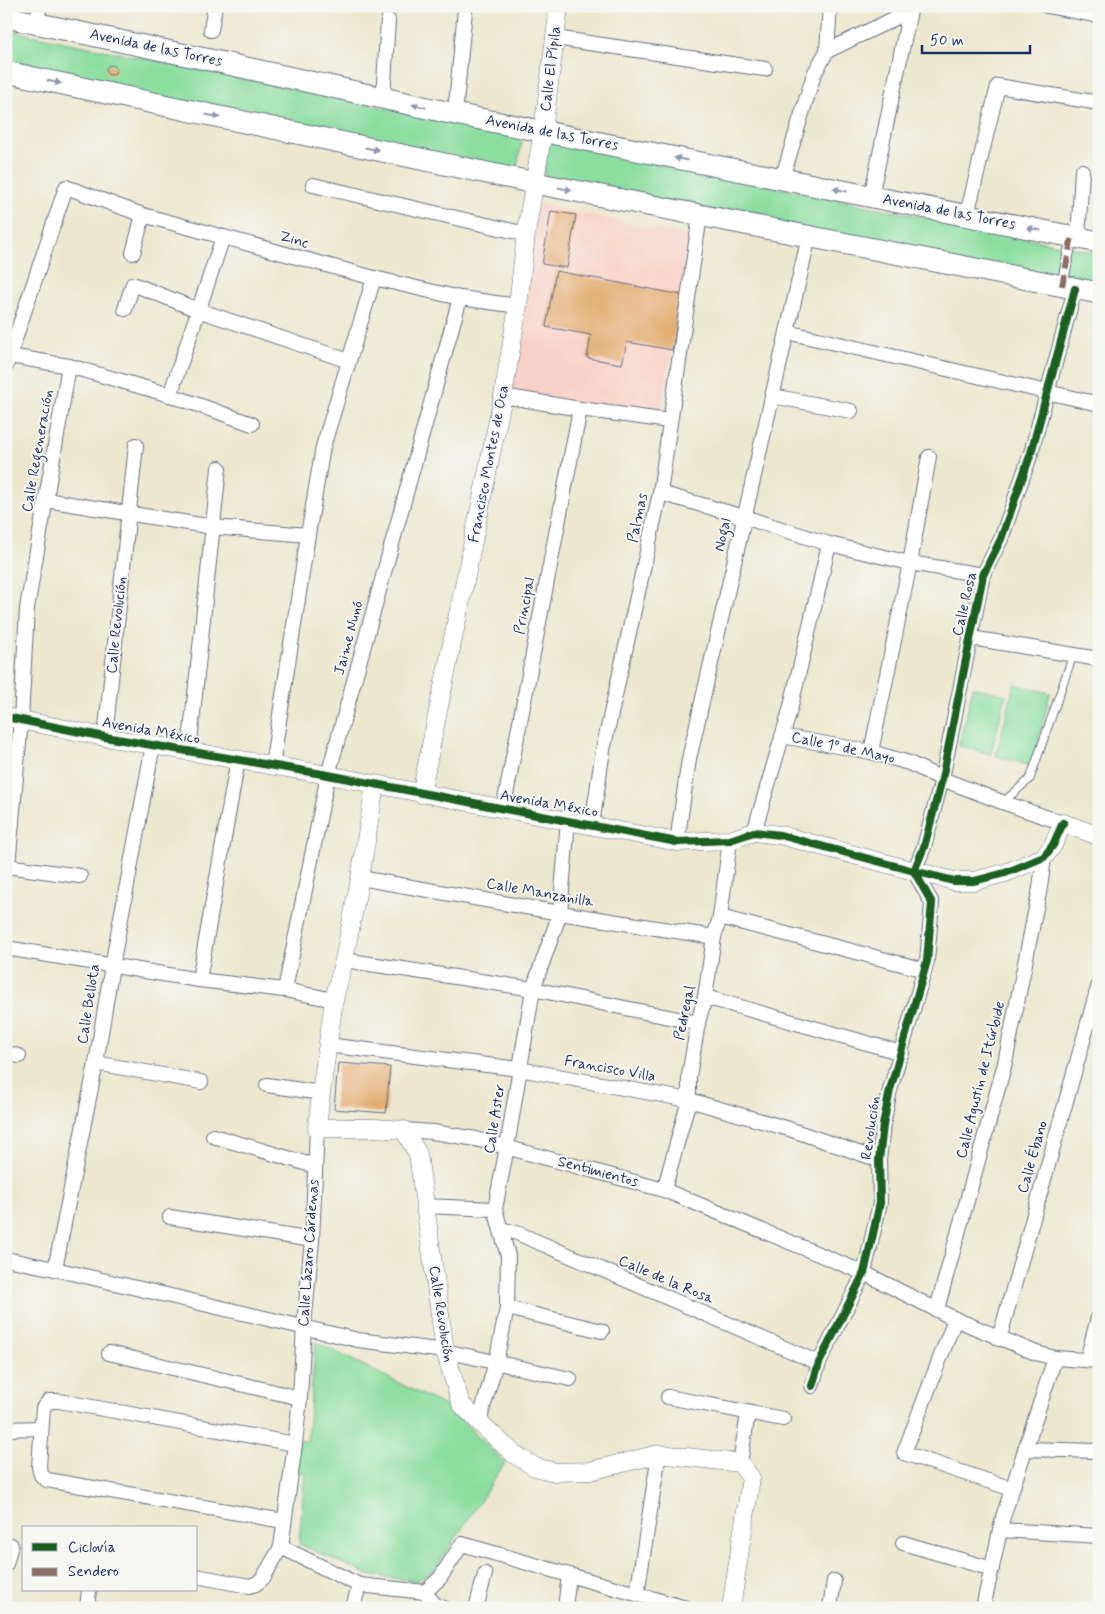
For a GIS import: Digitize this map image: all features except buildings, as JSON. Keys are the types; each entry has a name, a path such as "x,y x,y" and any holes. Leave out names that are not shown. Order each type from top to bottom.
{"main road":[{"name":"Avenida de las Torres","path":"6,17 38,15 454,114 1099,242"},
{"path":"6,72 535,183 1099,294"}],"street":[{"path":"211,30 215,6"},
{"name":"Calle El Pípila","path":"543,131 559,6"},
{"path":"782,179 814,74 827,51 830,6"},
{"path":"1047,6 1099,16"},
{"path":"827,51 910,9"},
{"path":"871,196 910,9"},
{"path":"454,114 465,10"},
{"path":"383,98 388,20"},
{"path":"555,38 765,69"},
{"path":"967,215 998,86 1099,103"},
{"name":"Francisco Montes de Oca","path":"421,794 503,396 543,131"},
{"path":"1068,287 1082,171"},
{"path":"313,185 526,234"},
{"name":"Zinc","path":"8,361 66,187 143,215 374,278 460,298 518,306"},
{"path":"133,253 143,215"},
{"name":"Palmas","path":"592,825 603,750 660,493 700,215"},
{"name":"Nogal","path":"677,842 689,759 808,236"},
{"path":"170,395 223,237"},
{"path":"272,766 323,447 374,278"},
{"path":"126,309 133,284 198,310 348,361"},
{"name":"Calle Rosa","path":"914,872 924,847 942,779 983,575 1000,539 1030,453 1047,392 1068,287"},
{"name":"Jaime Nunó","path":"285,990 328,775 460,298"},
{"path":"786,332 1099,404"},
{"path":"8,361 69,366 170,395 252,424"},
{"name":"Calle Regeneración","path":"7,866 14,719 27,608 69,366"},
{"path":"503,396 580,409 670,420"},
{"path":"772,396 851,411"},
{"name":"Principal","path":"503,810 580,409"},
{"name":"Calle Revolución","path":"105,737 136,445"},
{"path":"871,752 910,562 929,457"},
{"path":"190,752 219,468"},
{"path":"660,493 829,544 910,562 983,575"},
{"path":"46,500 213,527 308,535"},
{"path":"754,832 790,710 829,544"},
{"path":"971,638 1099,659"},
{"name":"Avenida México","path":"14,719 105,737 328,775 677,842 730,840 754,832 780,835 914,872 954,880 974,881 1005,873 1044,857"},
{"name":"Calle 1º de Mayo","path":"782,736 871,752 909,763 942,779 1099,836"},
{"name":"Calle Bellota","path":"55,1269 96,1063 153,745"},
{"path":"198,980 238,759"},
{"name":"Calle Lázaro Cárdenas","path":"281,1547 300,1398 321,1093 334,1000 360,878 375,785"},
{"name":"Calle Aster","path":"479,1422 496,1362 507,1308 508,1256 495,1209 534,989 560,913 568,821"},
{"path":"1044,857 1053,845 1063,823"},
{"name":"Pedregal","path":"664,1190 689,1100 689,1076 698,1023 705,998 714,937 720,917 730,840"},
{"name":"Calle Agustín de Itúrbide","path":"936,1308 1005,1063 1040,888 1044,857"},
{"path":"7,866 80,876"},
{"name":"Revolución","path":"812,1386 818,1363 864,1273 880,1203 879,1160 883,1125 890,1090 927,961 932,903 914,872"},
{"name":"Calle Manzanilla","path":"360,878 560,913 714,937"},
{"path":"720,917 925,970"},
{"path":"6,948 198,980 285,990 334,1000"},
{"path":"344,960 534,989 698,1023"},
{"name":"Calle Ébano","path":"999,1339 1099,984"},
{"path":"705,998 902,1053"},
{"name":"Francisco Villa","path":"327,1045 519,1069 689,1100 789,1130 879,1160"},
{"path":"96,1063 201,1082"},
{"path":"267,1085 321,1093"},
{"name":"Sentimientos","path":"318,1128 404,1130 433,1132 467,1138 507,1147 664,1190 864,1273 999,1339 1055,1358 1093,1360"},
{"name":"Calle Revolución","path":"404,1130 418,1154 444,1351 461,1404 479,1422 514,1454 535,1467 555,1472 590,1471 659,1454 740,1463"},
{"path":"213,1136 315,1166"},
{"path":"425,1206 495,1209"},
{"path":"170,1217 312,1240"},
{"name":"Calle de la Rosa","path":"501,1229 517,1233 818,1363"},
{"path":"6,1259 304,1326 358,1340 444,1351 570,1379"},
{"path":"507,1308 602,1331"},
{"path":"1093,1360 1099,1314"},
{"path":"955,1319 904,1453 1012,1489"},
{"path":"109,1353 300,1398"},
{"path":"983,1608 1000,1530 1055,1358"},
{"path":"668,1397 783,1419"},
{"path":"284,1521 47,1480 40,1475 39,1467 43,1408 49,1401 59,1401 295,1444"},
{"path":"731,1608 751,1478 740,1463 748,1413"},
{"path":"6,1429 41,1428"},
{"path":"1025,1449 1099,1452"},
{"path":"637,1594 659,1454"},
{"path":"1000,1530 1099,1536"},
{"path":"903,1543 992,1569"},
{"path":"424,1592 440,1578 462,1544 686,1608"},
{"path":"6,1564 14,1545"},
{"path":"198,1576 249,1586 256,1584 263,1578 281,1547 359,1585 424,1592 436,1605 444,1608"},
{"path":"476,1608 485,1574"},
{"path":"564,1608 569,1575"},
{"path":"830,1608 834,1581"},
{"path":"353,1608 359,1585"},
{"path":"87,1608 89,1592"}],"lane":[{"path":"1002,802 1030,779 1073,655"}],"shaded area":[{"path":"538,204 694,237 660,415 511,392"}],"green space":[{"path":"6,30 516,135 522,142 516,171 6,68"},
{"path":"554,142 1099,253 1099,291 548,180 544,173 548,145"},
{"path":"1014,684 1050,693 1032,766 996,756"},
{"path":"973,687 1006,695 991,754 959,746"},
{"path":"316,1342 449,1408 505,1463 435,1569 416,1581 369,1575 299,1544 305,1472 293,1472 296,1439 307,1442"}],"marked path":[{"path":"1062,286 1072,236"}],"cycle path":[{"path":"812,1386 819,1363 864,1273 880,1203 879,1160 890,1090 927,961 932,903 914,871 924,847 942,779 983,575 1001,539 1031,453 1075,289"},
{"path":"6,717 105,737 328,775 677,842 730,840 754,832 780,835 954,881 974,881 1005,873 1044,857 1053,845 1063,823"}]}
